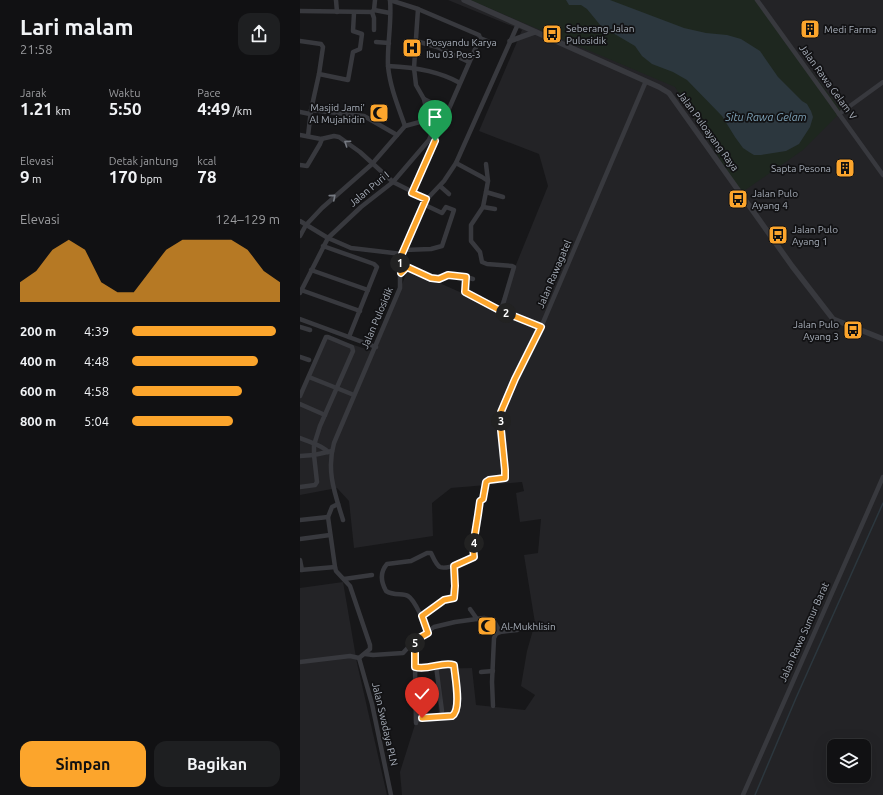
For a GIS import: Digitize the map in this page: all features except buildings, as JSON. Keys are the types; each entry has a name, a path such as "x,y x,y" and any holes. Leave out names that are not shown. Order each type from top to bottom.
{"street":[{"path":"336,0 337,12"},
{"path":"374,30 373,11 375,0"},
{"path":"405,126 392,91 388,66 390,0 418,8 479,35 480,38 492,43"},
{"name":"Jalan Puloayang Raya","path":"464,0 665,90 674,99 788,261 833,319 883,339"},
{"name":"Jalan Rawa Gelam V","path":"757,0 883,175"},
{"path":"418,8 414,68 416,85 418,91 424,99 427,113 433,121 436,131"},
{"path":"300,11 354,13 373,11 390,13"},
{"path":"319,74 348,80 353,52 360,49 362,34 353,30 354,13"},
{"name":"Jalan Pulosidik","path":"343,520 331,480 330,452 400,288 400,264 403,252 426,199 440,186 456,163 518,24"},
{"path":"510,41 535,32"},
{"path":"412,193 432,148 436,131 448,111 480,38"},
{"path":"416,40 437,47 469,62"},
{"path":"300,41 323,46 319,74 310,112 308,136"},
{"path":"376,42 389,42"},
{"path":"388,66 414,68 437,73 460,83"},
{"name":"Jalan Rawagatel","path":"454,566 474,557 473,546 480,501 483,499 486,482 489,480 504,479 505,476 501,412 515,379 541,327 646,82"},
{"path":"839,114 883,82"},
{"path":"424,99 448,111"},
{"path":"300,112 364,116 397,135"},
{"path":"300,236 306,225 327,202 372,164 405,126 431,119"},
{"name":"Jalan Puri I","path":"301,292 328,238 352,214 393,182 436,131"},
{"path":"300,135 322,139 334,136 339,137 360,152 393,182 426,199"},
{"path":"300,165 307,166 322,139"},
{"path":"424,145 432,148"},
{"path":"456,163 482,176 488,181"},
{"path":"486,164 488,181 483,207 471,225 470,239 480,252 482,262 487,264 514,267 501,311"},
{"path":"440,186 449,194"},
{"path":"486,192 503,197"},
{"path":"300,221 328,238 351,248 403,252 431,249 442,246 454,210 446,207 442,213 424,204"},
{"path":"483,207 495,209"},
{"path":"324,246 376,266 377,269 349,338"},
{"path":"401,273 407,267 431,278 439,279 448,275 473,279"},
{"path":"311,270 368,290"},
{"path":"466,277 465,292 501,311 541,327"},
{"path":"301,292 360,311"},
{"path":"300,319 376,347"},
{"path":"300,327 310,330"},
{"path":"300,396 325,338 328,337 353,348 314,445 317,482 315,485 300,487"},
{"path":"300,357 309,360"},
{"path":"309,377 354,395"},
{"path":"300,404 325,415"},
{"path":"300,438 314,445 322,446 330,452"},
{"path":"300,456 330,452"},
{"name":"Jalan Rawa Sumur Barat","path":"742,795 883,476"},
{"path":"300,662 350,656 359,658 370,649 370,644 350,586 336,571 335,567 328,517 332,507 338,504"},
{"path":"300,520 328,517"},
{"path":"300,539 330,535"},
{"path":"422,616 444,600 454,598 454,566 438,566 431,553 411,561 387,564 382,571 386,591 394,595 407,596 422,616 428,633"},
{"path":"300,560 301,570 335,567"},
{"path":"344,579 372,575"},
{"path":"470,609 477,619"},
{"path":"365,654 403,654 414,641 440,625 488,618 493,620 500,632"},
{"path":"493,706 494,638 496,634 500,632 516,630 525,626"},
{"path":"414,641 417,722 422,718 452,716 457,710 454,665 451,664 426,668 415,667"},
{"name":"Jalan Swadaya PLN","path":"359,658 372,704 391,795"},
{"path":"436,666 442,711"},
{"path":"481,672 493,671"}],"shaded area":[{"path":"448,0 883,0 883,795 402,795 400,772 418,715 439,714 435,669 472,668 476,705 525,710 535,695 521,686 527,651 535,623 524,555 538,553 541,519 520,522 516,493 524,491 522,482 451,488 432,503 433,536 354,548 349,501 337,488 300,495 300,395 326,336 375,352 408,269 498,309 548,186 539,154 479,131 522,30"},
{"path":"470,0 756,0 842,111 803,150 741,193 675,87"},
{"path":"343,582 357,663 387,795 300,795 300,588"}],"water":[{"name":"Situ Rawa Gelam","path":"566,0 610,0 684,28 706,33 727,35 741,39 760,51 778,77 802,101 807,104 813,117 810,127 799,144 786,151 754,155 743,148 722,116 687,80 673,72 652,64 642,56 635,46 601,26 587,9 581,5 569,5"}],"waterway":[{"path":"755,795 796,698 883,503"}],"place":[{"name":"Medi Farma","path":"810,29"},
{"name":"Seberang Jalan Pulosidik","path":"552,34"},
{"name":"Posyandu Karya Ibu 03 Pos-3","path":"412,48"},
{"name":"Masjid Jami' Al Mujahidin","path":"379,113"},
{"name":"Sapta Pesona","path":"845,168"},
{"name":"Jalan Pulo Ayang 4","path":"738,199"},
{"name":"Jalan Pulo Ayang 1","path":"778,235"},
{"name":"Jalan Pulo Ayang 3","path":"853,330"},
{"name":"Al-Mukhlisin","path":"487,626"}],"route":[{"path":"422,718 452,716 457,710 454,665 437,665 426,668 415,667 414,641 428,633 422,616 426,612 438,606 444,600 454,598 454,566 474,557 473,546 480,501 483,499 486,481 505,478 501,412 515,379 541,327 501,311 465,292 466,277 448,275 439,279 431,278 407,267 401,273 400,264 402,254 426,199 412,193 435,141"}]}
